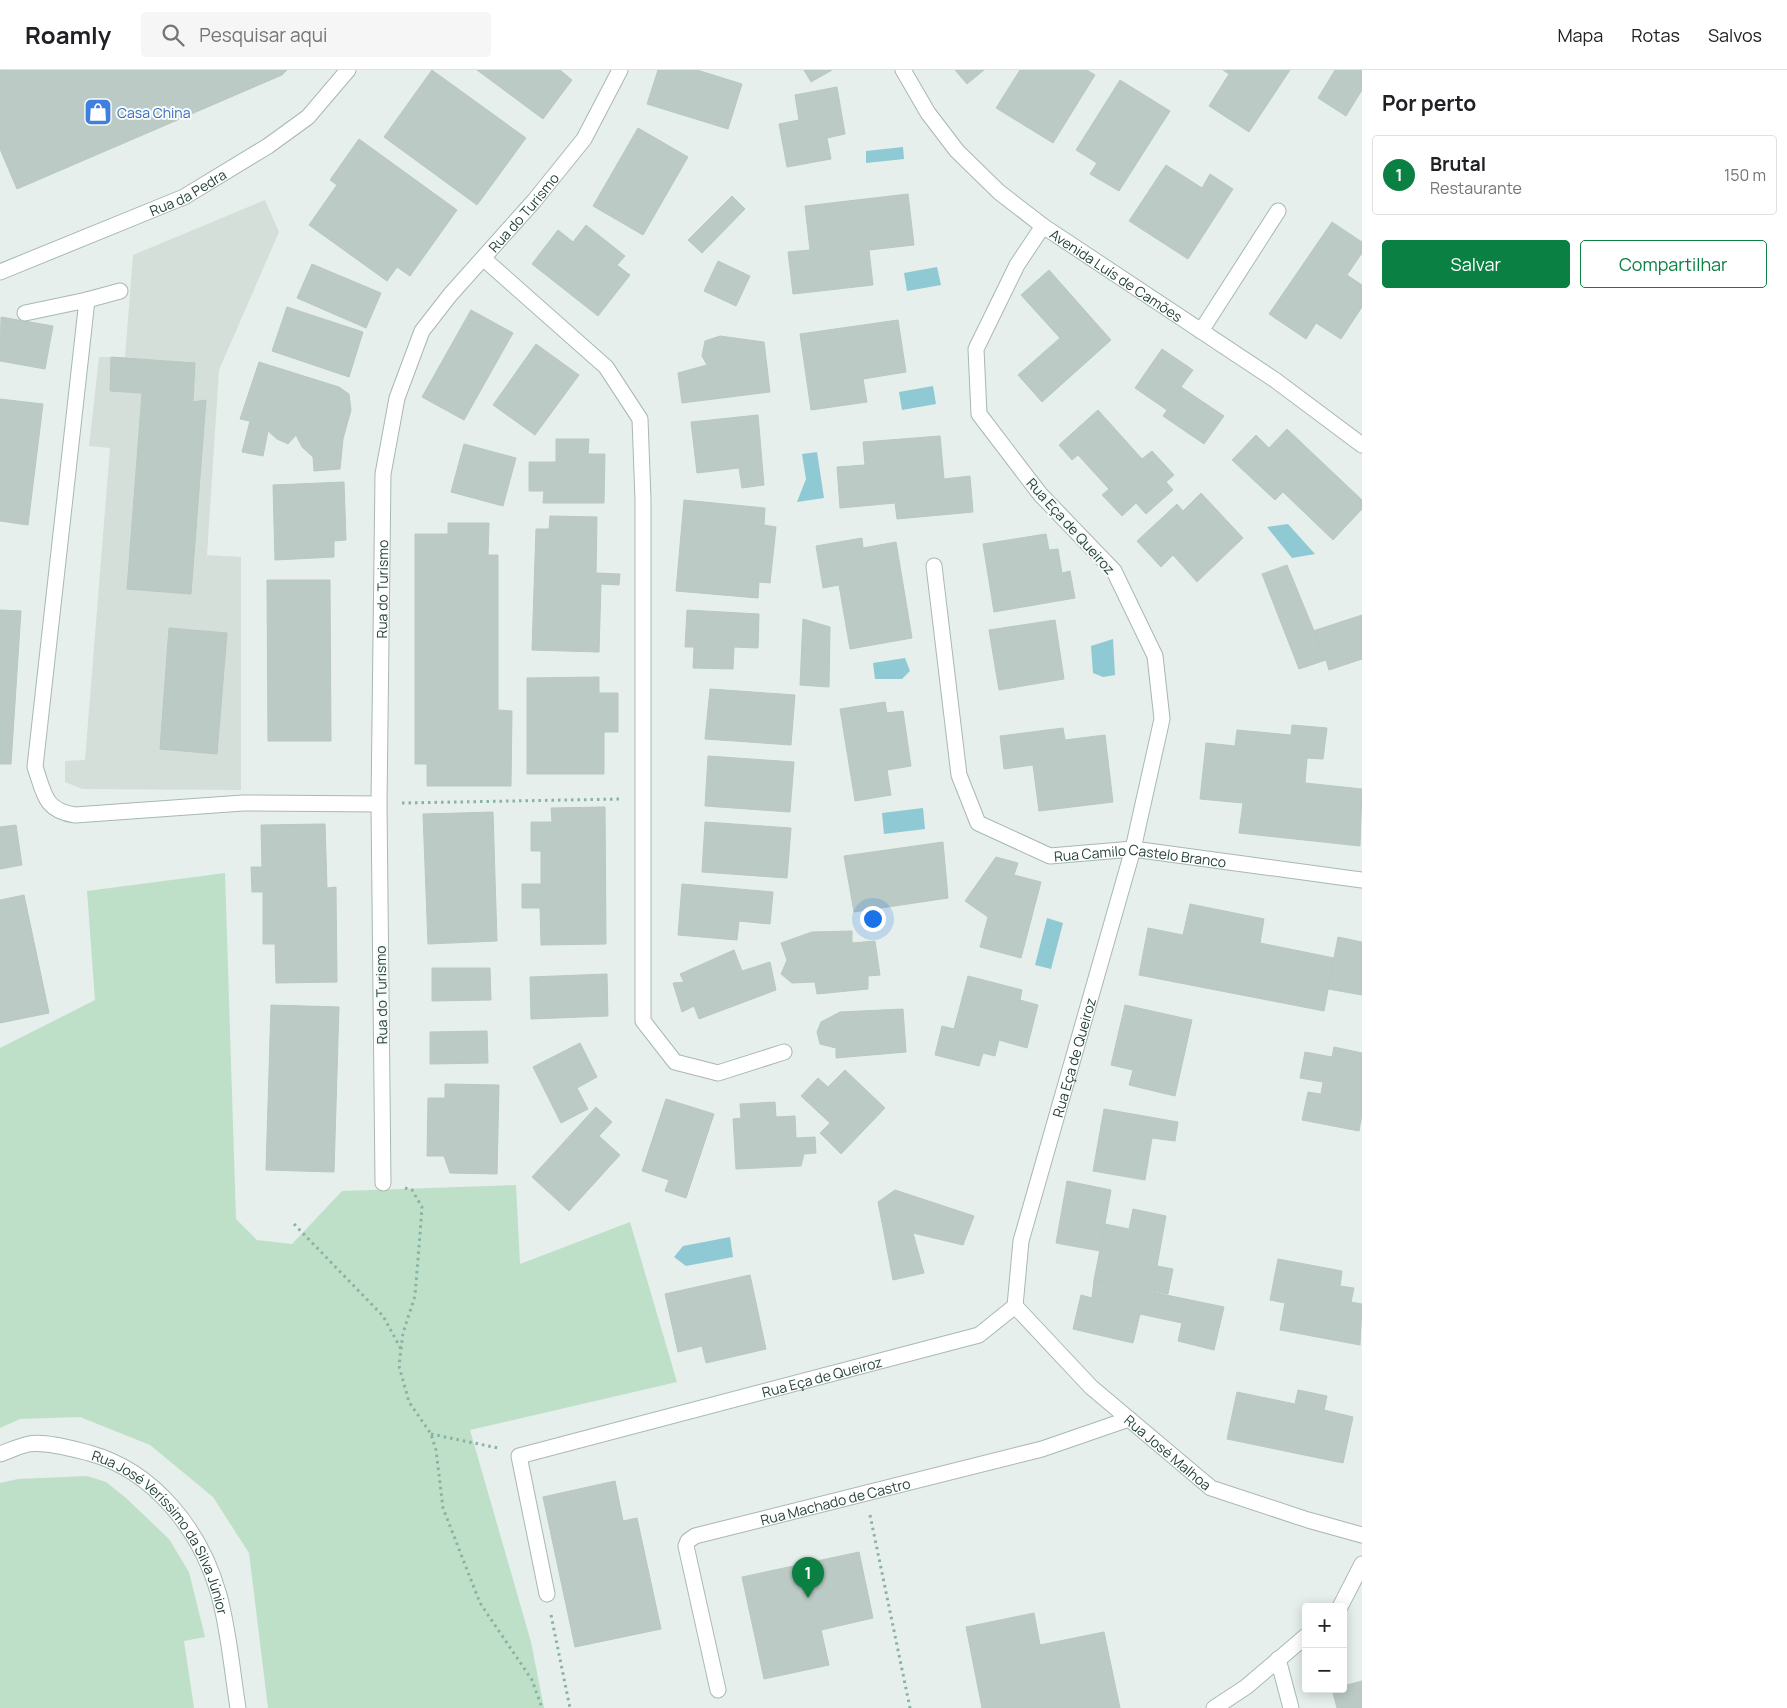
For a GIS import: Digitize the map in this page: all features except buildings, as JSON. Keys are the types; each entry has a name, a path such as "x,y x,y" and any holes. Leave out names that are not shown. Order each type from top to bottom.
{"street":[{"name":"Rua da Pedra","path":"0,272 184,197 268,146 308,117 348,70"},
{"name":"Rua do Turismo","path":"383,1183 379,804 383,474 397,398 422,331 450,295 484,259 584,139 620,70"},
{"name":"Avenida Luís de Camões","path":"904,70 928,113 957,151 999,192 1043,226 1275,380 1362,445"},
{"path":"1201,331 1278,211"},
{"name":"Rua Eça de Queiroz","path":"519,1456 979,1335 1015,1306 1021,1241 1134,849 1162,719 1155,656 1114,571 1040,494 979,414 976,349 1017,265 1043,226"},
{"path":"484,259 606,367 640,419 643,500 643,1021 675,1062 718,1073 784,1052"},
{"path":"25,314 87,300 120,290"},
{"path":"87,300 35,767 50,806 62,813 75,815 243,803 379,804"},
{"name":"Rua Camilo Castelo Branco","path":"934,566 958,774 978,823 1050,856 1134,849 1362,880"},
{"name":"Rua José Malhoa","path":"1015,1306 1091,1387 1211,1488 1308,1520 1362,1535"},
{"name":"Rua Machado de Castro","path":"718,1690 686,1546 688,1541 695,1536 1042,1449 1129,1419"},
{"name":"Rua José Veríssimo da Silva Júnior","path":"0,1454 30,1444 64,1447 106,1458 144,1479 179,1512 198,1543 219,1595 238,1708"},
{"path":"519,1456 547,1594"},
{"path":"1342,1603 1362,1564"},
{"path":"1214,1708 1246,1687 1302,1639"},
{"path":"1278,1659 1291,1708"}],"path":[{"path":"379,804 643,798"},
{"path":"383,1183 412,1190 422,1207 415,1296 403,1333 399,1366 409,1402 431,1434 436,1450 443,1508 480,1603 532,1680 542,1708"},
{"path":"294,1224 383,1316 401,1350"},
{"path":"431,1434 499,1448 519,1456"},
{"path":"866,1492 910,1708"},
{"path":"547,1594 570,1708"}],"shaded area":[{"path":"265,200 279,232 219,370 207,555 241,557 241,790 82,789 65,782 65,761 85,760 110,448 89,446 99,357 125,357 133,255"}],"green space":[{"path":"225,873 236,1219 257,1240 292,1244 342,1191 516,1185 520,1264 630,1222 677,1382 470,1430 531,1642 544,1708 268,1708 249,1553 213,1497 150,1445 80,1417 20,1419 0,1428 0,1048 95,1000 87,891"},
{"path":"87,1476 106,1482 126,1498 169,1539 189,1572 205,1637 184,1641 194,1708 0,1708 0,1483 18,1479"}],"water":[{"path":"903,147 904,159 866,163 866,151"},
{"path":"937,267 941,285 907,291 904,273"},
{"path":"933,386 936,404 902,410 899,392"},
{"path":"817,452 824,498 797,502 806,479 802,454"},
{"path":"1288,524 1315,554 1292,558 1267,527"},
{"path":"1113,639 1115,675 1103,677 1093,673 1091,646"},
{"path":"905,658 910,671 902,679 875,679 873,663"},
{"path":"923,808 925,829 884,834 882,813"},
{"path":"1047,918 1063,923 1051,969 1035,965"},
{"path":"730,1237 733,1257 686,1266 674,1257 683,1246"}],"place":[{"name":"Casa China","path":"98,112"},
{"name":"Brutal","path":"808,1598"}]}
